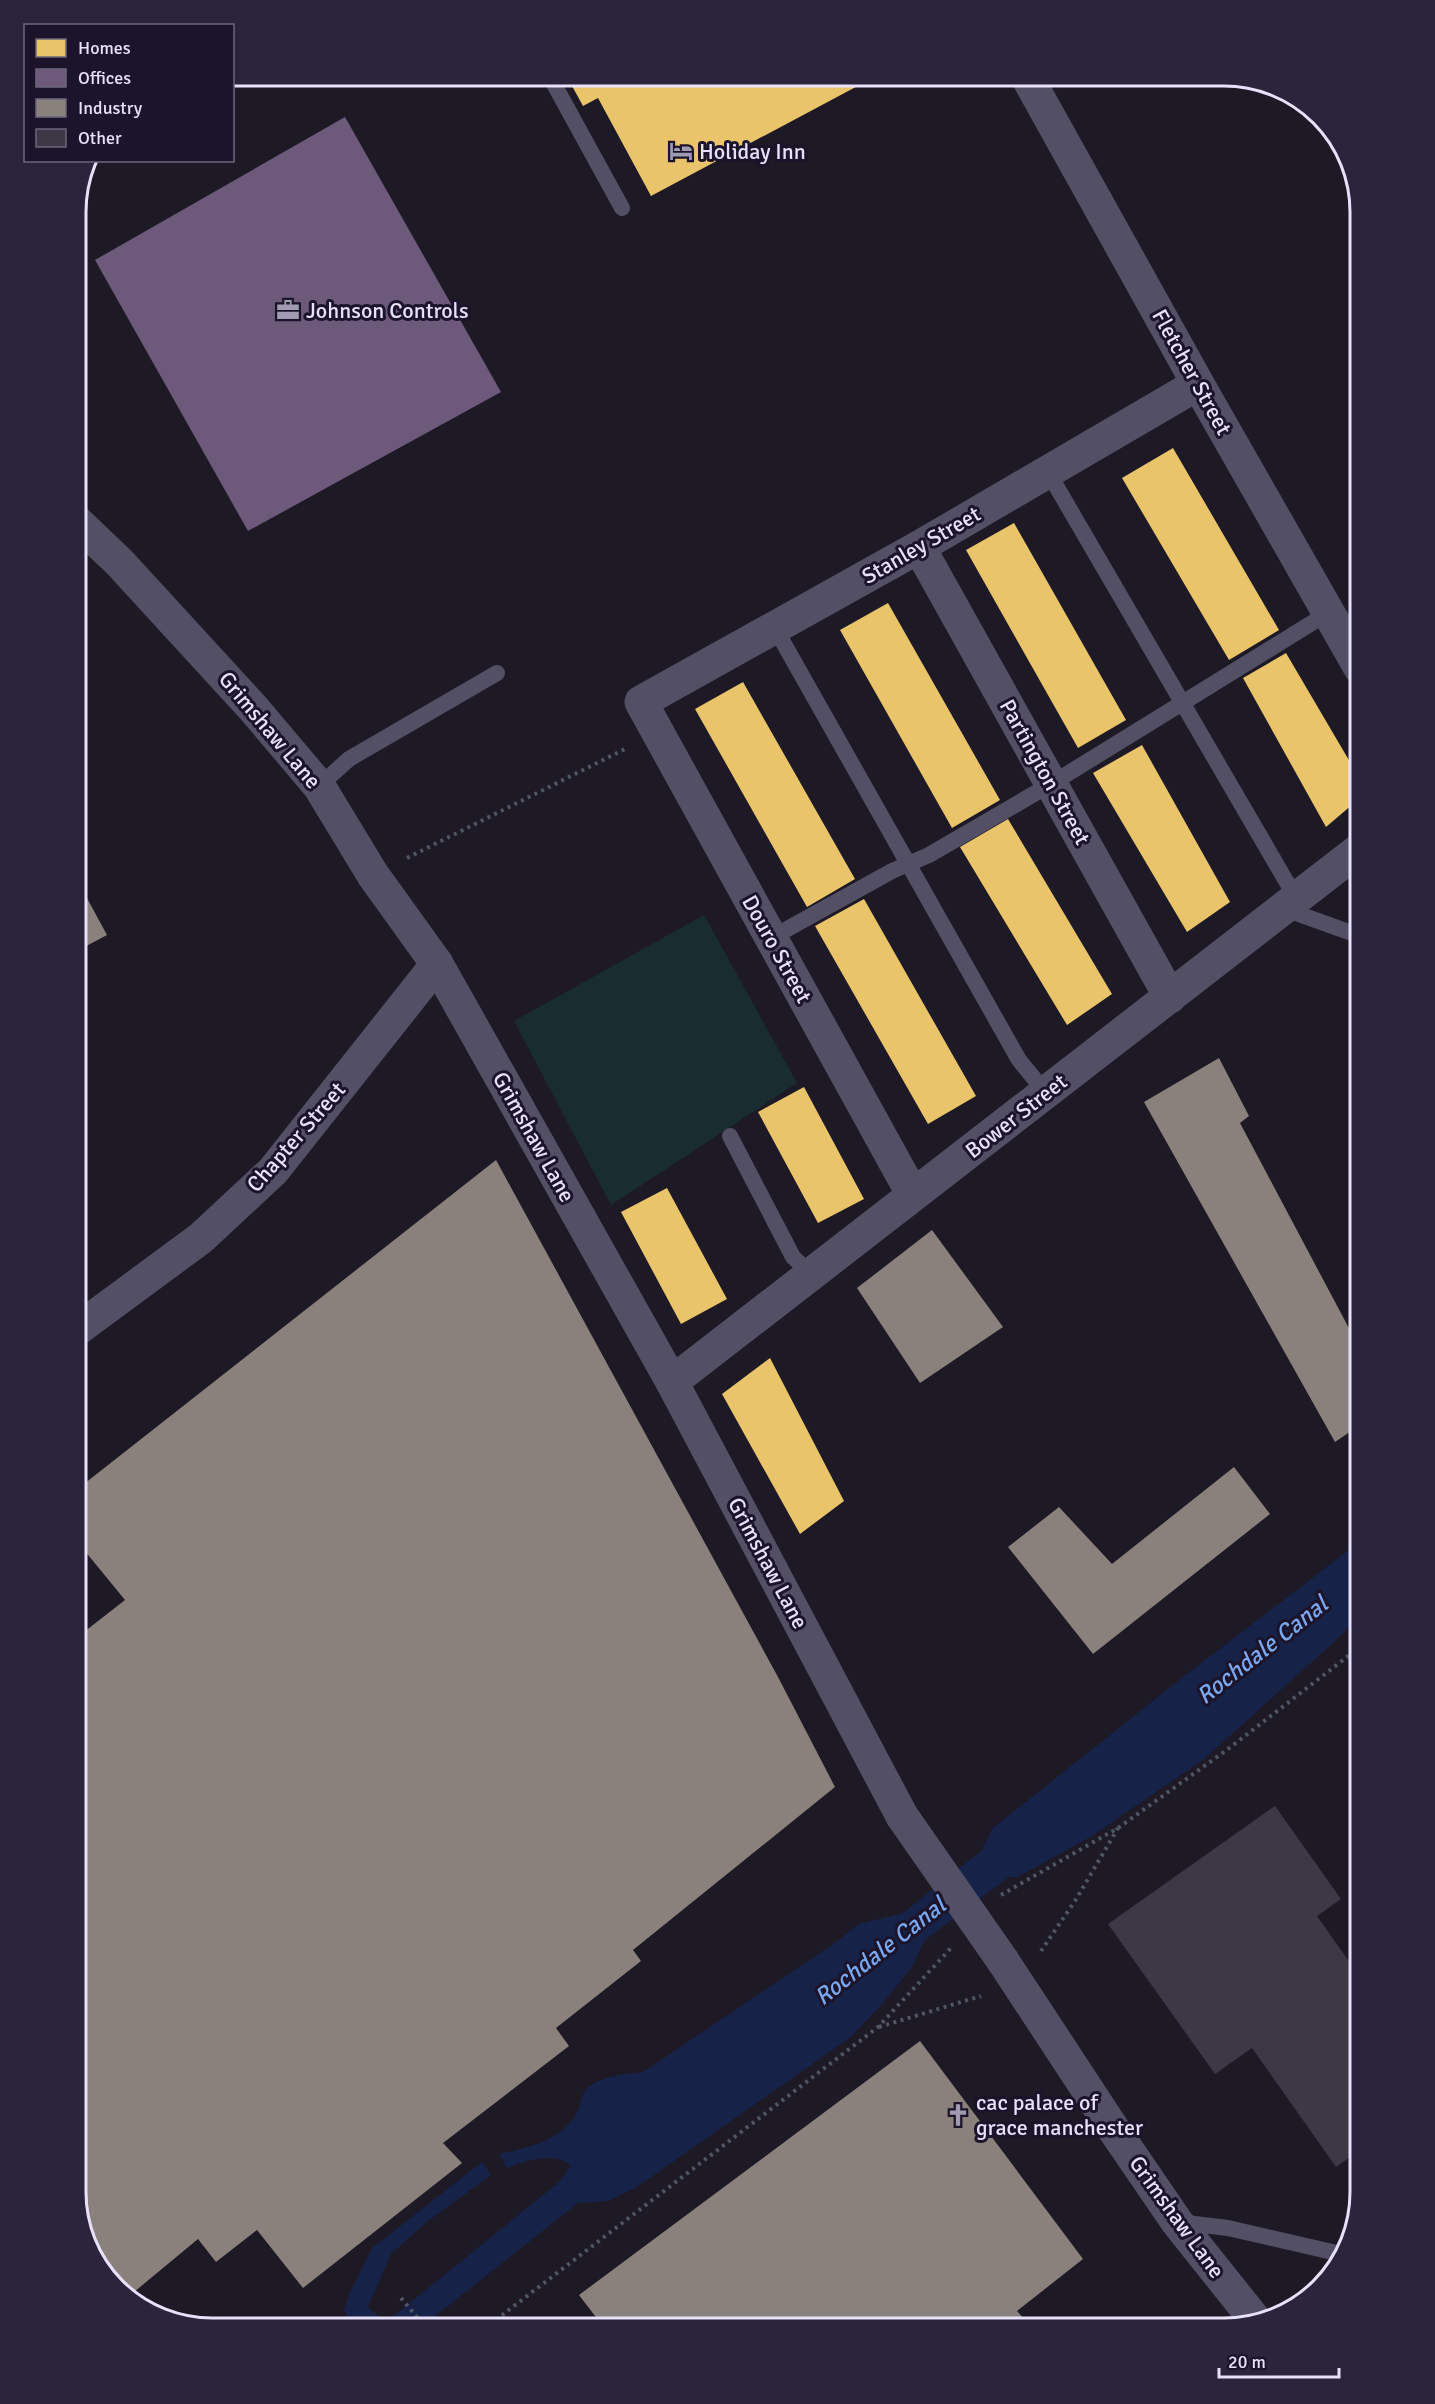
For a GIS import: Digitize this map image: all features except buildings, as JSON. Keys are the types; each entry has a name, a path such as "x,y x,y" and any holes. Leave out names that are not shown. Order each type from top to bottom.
{"street":[{"name":"Fletcher Street","path":"1032,86 1350,651"},
{"name":"Stanley Street","path":"641,702 919,548 1198,384"},
{"name":"Grimshaw Lane","path":"86,530 120,563 254,708 319,786 373,875 437,964 672,1382 902,1816 1011,1972 1177,2222 1251,2315"},
{"name":"Partington Street","path":"919,548 1170,997"},
{"name":"Douro Street","path":"641,702 913,1196"},
{"name":"Bower Street","path":"672,1382 1350,857"},
{"name":"Chapter Street","path":"85,1323 201,1238 273,1171 437,964"}],"lane":[{"path":"555,86 622,208"},
{"path":"1048,472 1182,704 1289,903 1350,931"},
{"path":"771,938 892,871 929,855 1051,784 1328,613"},
{"path":"775,628 1019,1060 1046,1093"},
{"path":"319,786 349,759 497,673"},
{"path":"730,1136 793,1257 811,1274"},
{"path":"1177,2222 1228,2228 1334,2252"}],"path":[{"path":"373,875 658,732"},
{"path":"999,1896 1118,1828 1228,1749 1350,1655"},
{"path":"879,2027 1011,1972 1075,1901 1118,1828"},
{"path":"498,2318 879,2027 958,1940"},
{"path":"401,2298 418,2318"}],"green space":[{"path":"704,915 797,1083 611,1205 514,1021"}],"water":[{"name":"Rochdale Canal","path":"1350,1549 1350,1626 1203,1760 1092,1836 1018,1877 1009,1877 925,1940 912,1967 851,2037 637,2187 608,2201 578,2203 433,2318 390,2318 559,2182 571,2165 547,2158 531,2160 507,2168 499,2154 531,2146 552,2137 569,2124 576,2115 587,2088 609,2077 643,2072 832,1945 859,1924 903,1913 981,1851 993,1828 1183,1677"},
{"path":"482,2162 491,2175 427,2222 391,2254 368,2307 381,2318 347,2318 344,2310 350,2292 372,2248"}],"place":[{"name":"Holiday Inn","path":"681,151"},
{"name":"Johnson Controls","path":"288,310"},
{"name":"cac palace of grace manchester","path":"958,2115"}]}
